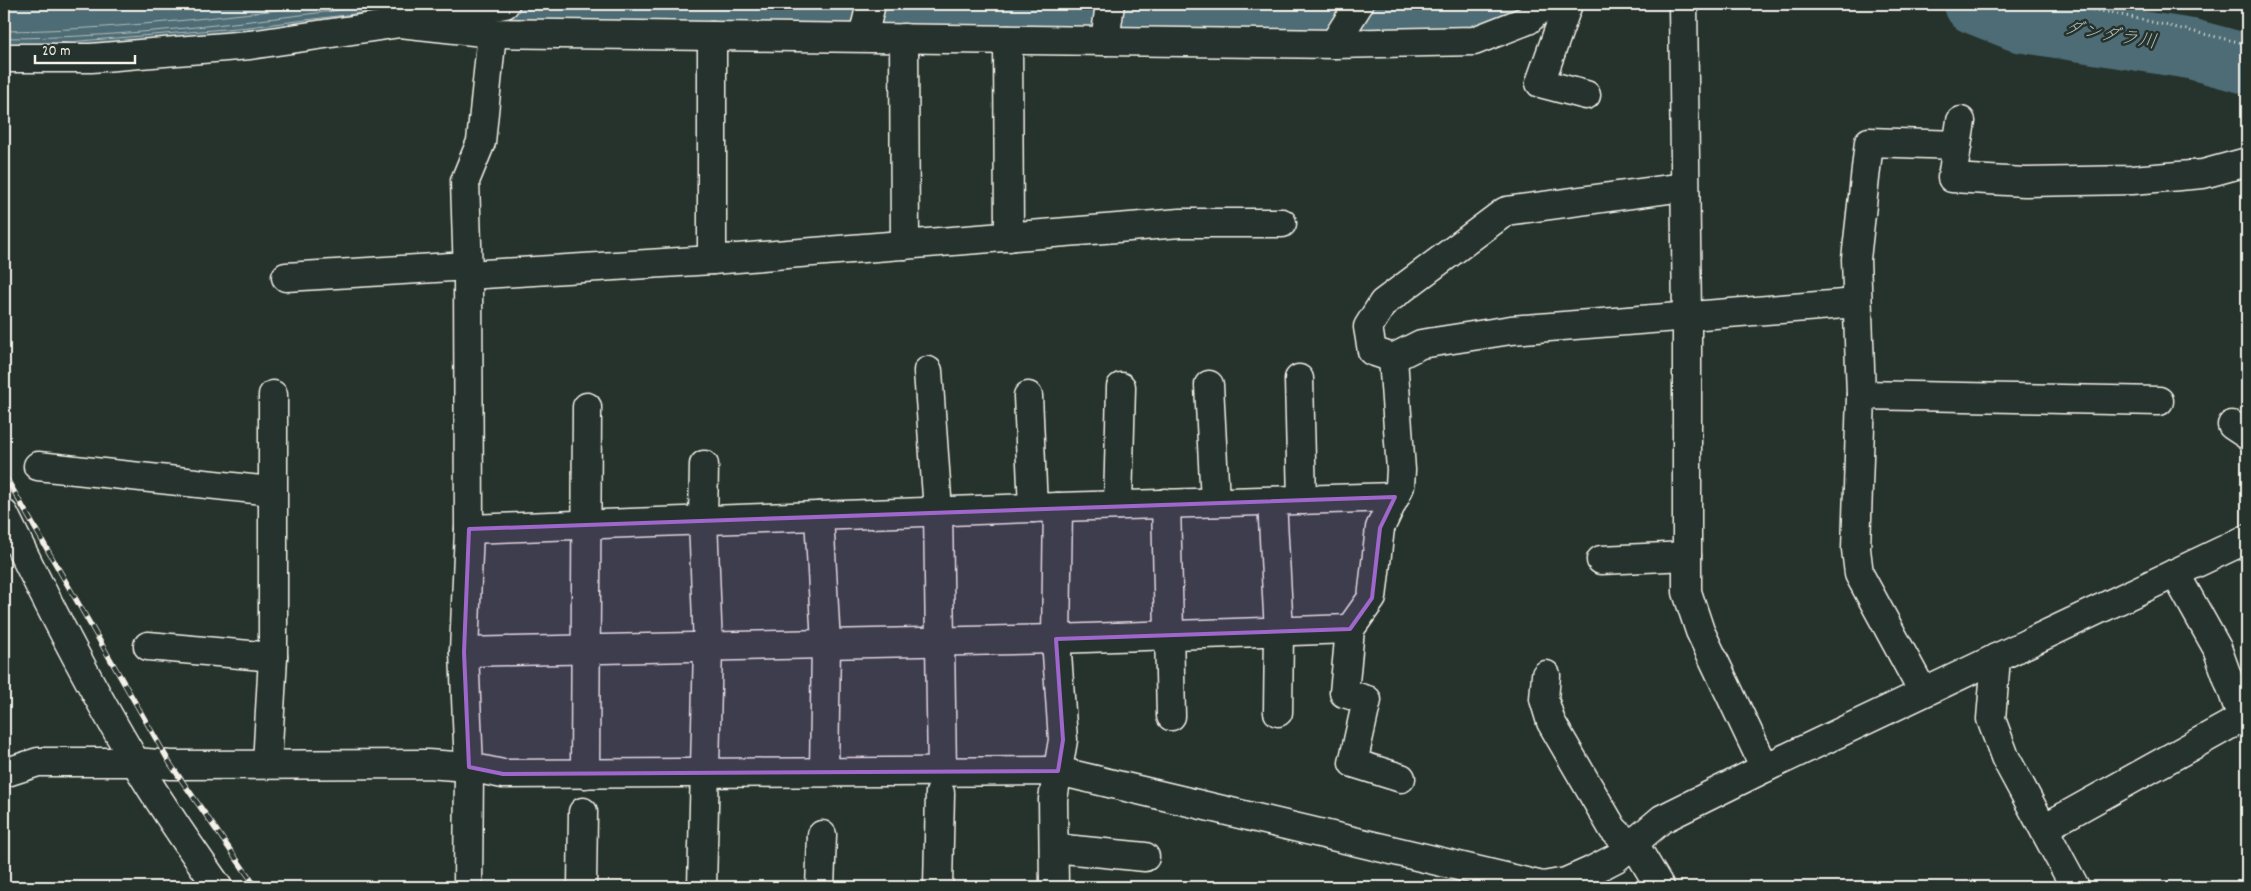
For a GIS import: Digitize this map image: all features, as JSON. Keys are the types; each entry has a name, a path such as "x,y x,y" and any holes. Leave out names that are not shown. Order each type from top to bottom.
{"street":[{"path":"4,58 91,58 240,46 400,23 506,4"},
{"path":"1334,44 1359,4"},
{"path":"400,23 492,33 712,36 866,22 904,38 1008,40 1107,24 1334,44 1474,41 1528,20 1545,4"},
{"path":"1568,4 1540,83 1586,95"},
{"path":"1683,4 1687,317 1687,592 1700,631 1764,768"},
{"path":"468,887 469,767 464,652 468,529 468,270 465,181 481,142 492,33"},
{"path":"712,36 712,260"},
{"path":"904,38 905,245"},
{"path":"1008,40 1009,237"},
{"path":"1923,692 1859,574 1856,549 1861,395 1856,303 1856,259 1869,142 1959,133 1952,178 2025,182 2132,180 2203,174 2247,162"},
{"path":"1684,187 1506,211 1383,303 1368,327 1372,351 1393,358 1421,344 1511,330 1856,303"},
{"path":"286,277 712,260 1180,223 1282,223"},
{"path":"1393,358 1402,470 1400,486 1380,528 1372,598 1350,630 1344,693 1367,700 1353,763 1401,778"},
{"path":"928,371 938,511 941,782 938,887"},
{"path":"1299,379 1302,500"},
{"path":"1209,385 1215,502"},
{"path":"1118,505 1121,387"},
{"path":"267,764 272,657 271,491 273,395"},
{"path":"1861,395 2160,401"},
{"path":"1028,396 1045,507 1062,740 1053,799 1054,887"},
{"path":"585,774 587,407"},
{"path":"702,887 708,647 703,520 704,465"},
{"path":"38,466 271,491"},
{"path":"468,529 1045,507 1395,497"},
{"path":"1272,501 1279,632 1278,712"},
{"path":"1166,503 1171,716"},
{"path":"4,514 42,591 135,762 165,811 218,887"},
{"path":"820,516 826,644 824,772"},
{"path":"4,773 38,762 135,762 171,766 427,764 469,767 503,774 824,772 941,782 1058,771 1543,886 1566,882 1616,858 1662,819 1764,768 2247,539"},
{"path":"1601,560 1687,556"},
{"path":"2044,828 2242,718 2216,648 2175,573"},
{"path":"464,652 939,642 1350,630"},
{"path":"148,646 272,657"},
{"path":"1996,658 1991,719 2005,756 2075,887"},
{"path":"1546,675 1544,699 1551,722 1613,829 1623,839 1633,842 1660,887"},
{"path":"582,887 583,812"},
{"path":"820,887 822,835"},
{"path":"1054,848 1145,857"}],"path":[{"path":"2058,4 2113,13 2247,44"}],"highlighted area":[{"path":"1395,497 1380,528 1372,598 1350,629 1056,639 1063,740 1058,771 503,774 469,767 464,652 469,529"}],"water":[{"path":"4,4 451,4 249,32 80,47 4,49"}],"waterway":[{"name":"ダンダラ川","path":"540,11 566,19 1488,15 1509,4"},
{"name":"ダンダラ川","path":"1974,4 2019,22 2191,49 2247,64"}],"railway":[{"path":"4,474 171,765 256,887"}]}
